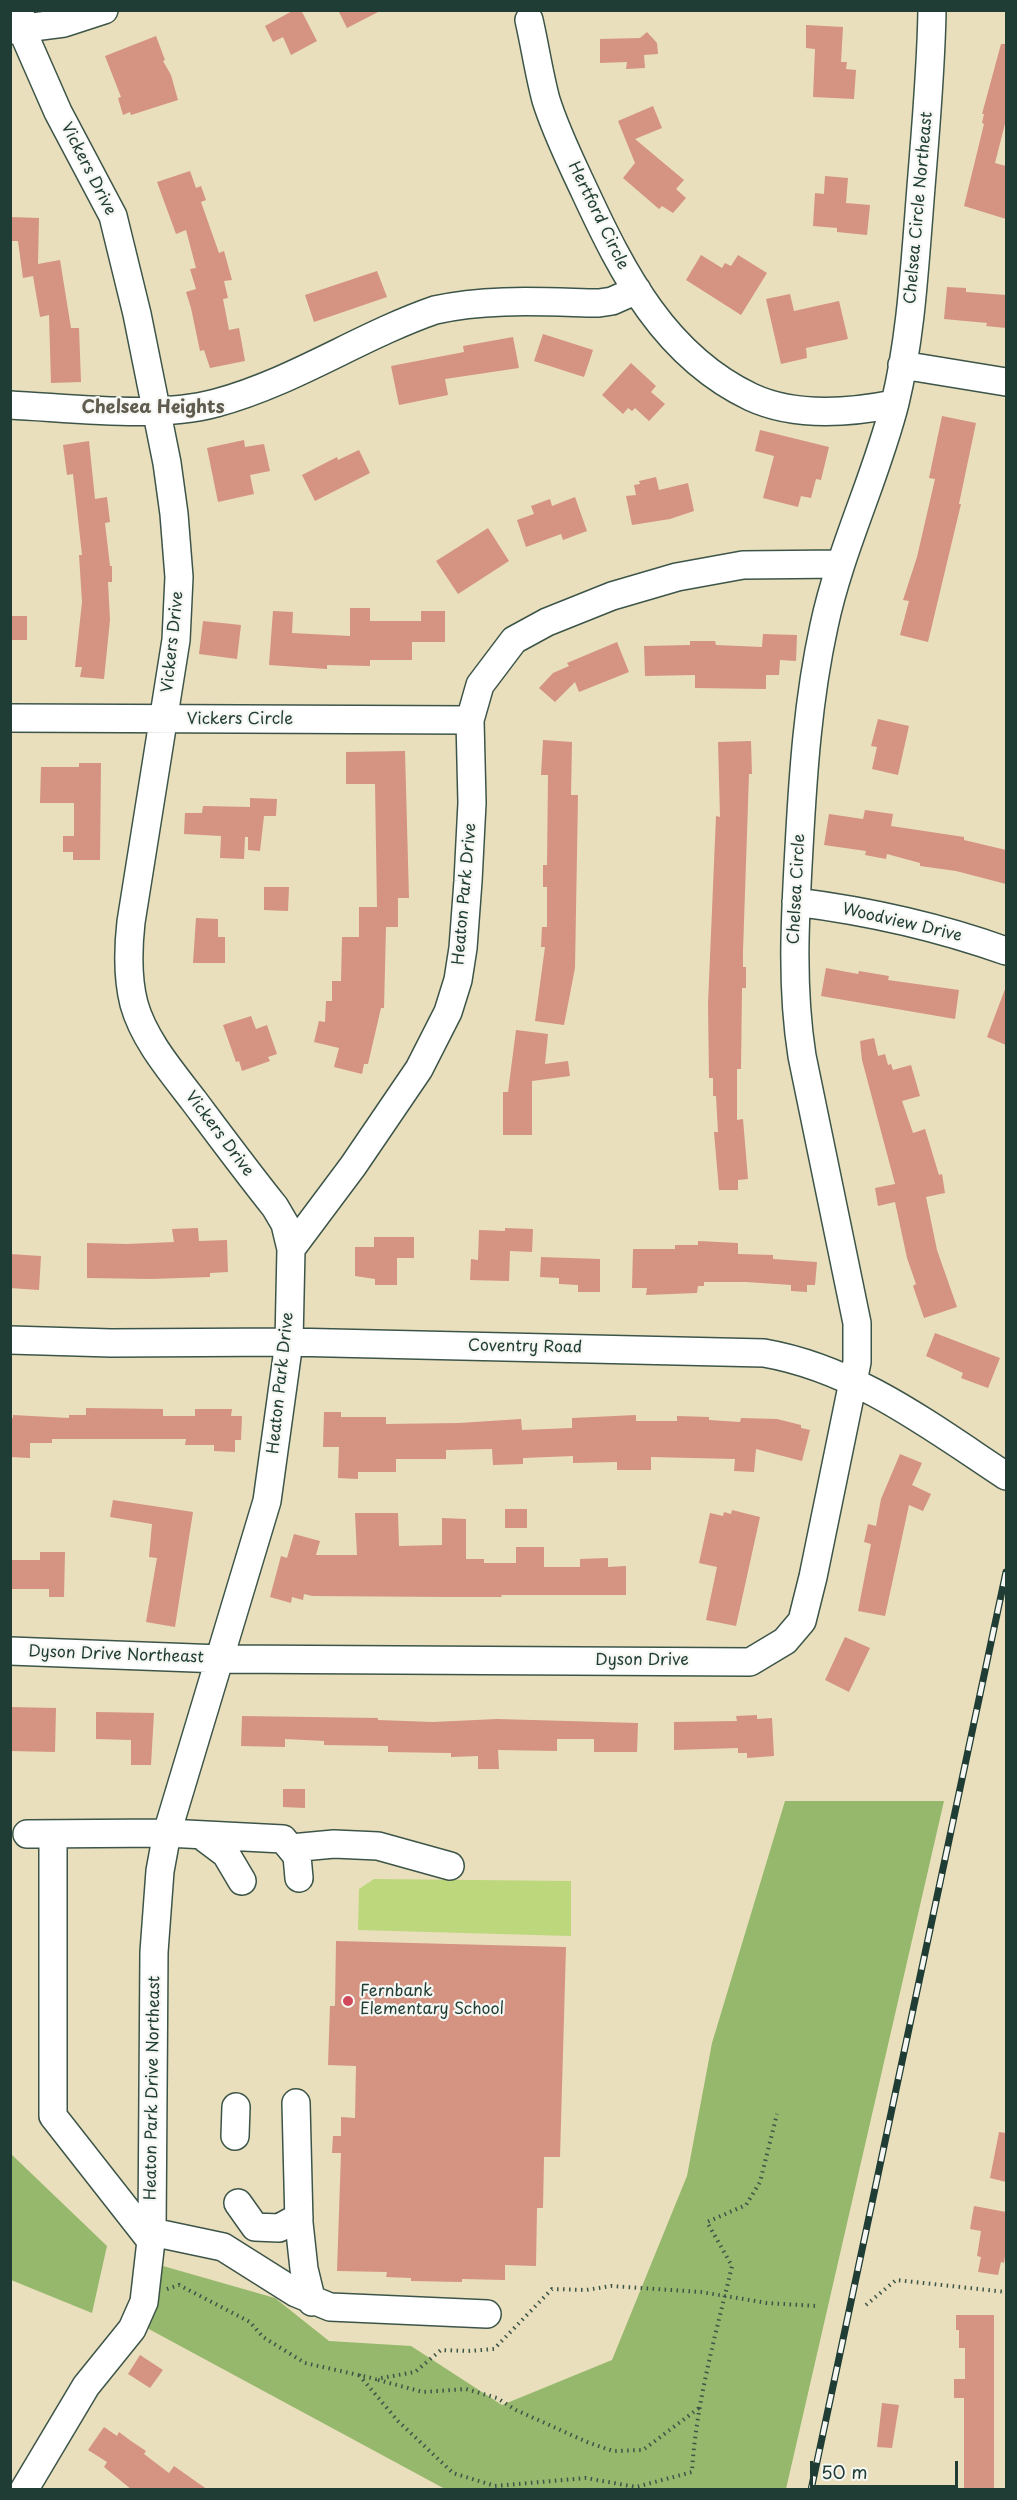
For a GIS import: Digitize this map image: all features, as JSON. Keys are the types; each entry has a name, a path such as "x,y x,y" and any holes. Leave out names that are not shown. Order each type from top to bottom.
{"street":[{"path":"18,24 64,23 104,10"},
{"name":"Chelsea Circle Northeast","path":"894,404 913,288 931,53 932,10"},
{"name":"Hertford Circle","path":"529,20 546,99 557,131 615,257 663,327 685,352 704,369 752,397 772,404 814,411 864,410 894,404"},
{"name":"Vickers Drive","path":"18,24 58,112 113,216 157,410 174,514 179,577 176,640 131,922 129,948 134,1003 153,1043 176,1077 275,1207 285,1224 291,1249"},
{"path":"10,405 157,410 199,407 266,387 435,310 466,305 520,302 599,303 623,297 637,290"},
{"path":"902,365 1006,382"},
{"name":"Chelsea Circle","path":"852,1381 857,1362 857,1323 795,1012 796,902 803,767 810,706 824,625 841,564 894,404"},
{"name":"Heaton Park Drive","path":"221,1659 267,1501 289,1342 291,1249 353,1166 419,1069 448,1012 458,980 463,948 472,803 470,720 480,685 514,640 547,622 644,586 712,570 754,564 841,564"},
{"name":"Vickers Circle","path":"10,718 470,720"},
{"name":"Woodview Drive","path":"796,902 834,907 938,930 1006,951"},
{"name":"Coventry Road","path":"10,1340 111,1343 289,1342 735,1350 787,1357 879,1393 1006,1476"},
{"name":"Dyson Drive","path":"221,1659 750,1662 785,1641 802,1621 852,1381"},
{"name":"Dyson Drive Northeast","path":"10,1651 221,1659"},
{"name":"Heaton Park Drive Northeast","path":"24,2490 86,2386 132,2329 144,2302 151,2237 154,1952 160,1871 167,1833 221,1659"},
{"path":"298,1878 297,1856 284,1839 167,1833 40,1834 53,2116 151,2237 223,2247 312,2301 330,2307 350,2310 487,2314"},
{"path":"202,1836 226,1854 242,1881"},
{"path":"291,1848 334,1844 378,1846 450,1866"},
{"path":"296,2103 299,2217 304,2269 312,2301"},
{"path":"235,2136 236,2107"},
{"path":"238,2204 255,2227 279,2228 299,2217"}],"path":[{"path":"359,2375 398,2421 453,2473 495,2486 586,2478 636,2487 692,2472 699,2407 732,2266 707,2222 746,2205 760,2182 777,2114"},
{"path":"866,2306 896,2280 1006,2292"},
{"path":"368,2378 423,2392 466,2389 497,2398 516,2410 587,2442 613,2451 643,2450 699,2407"}],"green space":[{"path":"785,1801 944,1801 786,2489 445,2489 134,2321 156,2264 275,2298 329,2341 411,2346 502,2405 612,2360 687,2176 712,2043"},
{"path":"374,1879 571,1881 571,1936 358,1930 359,1889"},
{"path":"10,2153 107,2246 92,2313 11,2280"}],"building":[{"path":"294,10 301,10 317,41 291,55 283,37 273,42 265,26"},
{"path":"338,10 382,10 347,28"},
{"path":"806,25 843,27 841,62 847,62 846,69 856,70 854,99 813,97 815,49 806,48"},
{"path":"647,32 657,43 658,54 644,55 645,68 626,69 627,62 600,63 600,39 640,38"},
{"path":"156,36 178,100 131,115 130,112 123,115 118,98 121,97 105,56"},
{"path":"1001,44 1006,44 1006,120 995,163 1006,166 1006,219 964,206 984,124 982,123 984,114 982,114"},
{"path":"653,106 662,128 635,139 684,180 676,189 686,198 673,213 662,206 659,209 623,178 635,163 618,121"},
{"path":"190,171 196,188 201,186 206,200 201,202 219,253 224,251 232,280 224,281 228,298 223,299 229,330 239,328 245,361 210,368 204,350 200,351 186,292 196,289 190,269 196,268 186,230 176,234 157,182"},
{"path":"825,176 848,178 846,203 870,205 867,235 837,232 837,228 813,226 815,193 824,194"},
{"path":"10,217 39,218 38,264 60,260 71,328 79,328 81,382 51,383 49,315 40,317 33,276 23,278 18,241 10,241"},
{"path":"701,255 722,268 725,263 731,266 738,255 767,273 741,315 686,280"},
{"path":"377,271 387,297 314,322 305,295"},
{"path":"947,287 966,288 966,292 1006,295 1006,328 986,326 987,323 944,319"},
{"path":"790,294 794,311 839,301 848,339 806,348 807,358 781,364 766,299"},
{"path":"543,334 593,350 584,377 534,361"},
{"path":"513,337 519,368 445,379 448,395 399,405 391,366 464,352 463,346"},
{"path":"631,363 656,386 651,392 665,404 649,421 635,408 632,411 628,408 623,414 602,395"},
{"path":"942,416 976,423 959,504 961,504 928,642 900,635 909,601 903,600 917,557 935,479 929,478"},
{"path":"760,430 829,447 821,480 816,479 811,498 801,496 798,507 763,498 774,456 755,451"},
{"path":"244,440 245,447 264,444 270,471 250,475 254,494 218,502 207,448"},
{"path":"89,441 95,499 107,497 110,522 105,523 110,566 112,566 112,582 108,582 110,620 104,679 80,677 82,667 75,667 82,602 79,555 82,555 73,474 67,475 63,445"},
{"path":"359,450 370,473 315,501 302,475 337,457 338,460"},
{"path":"656,477 659,490 688,483 694,511 670,519 632,525 626,496 636,495 634,485 640,484 639,481"},
{"path":"575,497 587,531 563,540 561,534 526,547 517,520 534,514 531,506 550,499 552,506"},
{"path":"488,528 509,561 458,594 436,561"},
{"path":"350,608 370,608 370,621 421,621 421,611 445,611 445,642 412,642 412,660 370,660 370,666 327,665 327,669 269,665 273,611 293,612 292,633 350,636"},
{"path":"10,616 27,616 27,640 10,640"},
{"path":"203,621 241,625 237,659 199,654"},
{"path":"763,634 797,635 796,661 780,660 779,675 766,675 766,689 695,688 695,675 645,676 644,646 690,645 690,641 715,641 716,645 762,647"},
{"path":"617,642 629,672 579,692 575,682 555,702 539,688 553,673 569,666 567,663"},
{"path":"878,719 909,726 898,775 872,769 877,747 871,746"},
{"path":"543,740 572,742 571,795 578,795 575,968 564,1025 535,1021 545,947 541,947 542,927 547,927 547,887 543,887 543,865 547,865 548,775 541,775"},
{"path":"751,741 752,774 749,774 743,951 746,988 742,988 741,1069 737,1069 737,1120 743,1119 748,1179 738,1180 738,1190 719,1190 714,1132 718,1132 716,1096 713,1096 713,1078 709,1078 708,1004 716,816 720,817 718,742"},
{"path":"405,751 409,898 398,898 398,927 386,927 384,1008 381,1008 368,1064 364,1064 362,1074 334,1067 339,1048 314,1042 319,1021 325,1022 326,1001 332,1001 332,981 341,981 342,937 359,937 359,907 377,907 375,784 346,784 346,752"},
{"path":"79,763 101,763 100,860 73,860 73,852 63,852 63,836 74,836 74,803 40,803 41,767 79,767"},
{"path":"250,798 277,799 276,816 264,816 260,851 248,850 248,837 245,837 244,859 220,858 221,836 184,834 185,813 202,813 203,806 250,807"},
{"path":"865,810 893,814 891,826 964,837 964,840 1006,850 1006,884 956,871 920,866 920,863 887,854 886,859 865,855 866,851 824,845 829,814 863,819"},
{"path":"264,887 289,887 288,911 264,910"},
{"path":"196,918 218,919 218,937 225,937 225,963 193,963"},
{"path":"826,968 858,974 859,971 889,976 888,980 959,990 955,1019 821,996"},
{"path":"1006,989 1006,1045 987,1037"},
{"path":"251,1016 256,1029 267,1025 277,1054 268,1057 270,1061 242,1071 239,1061 236,1062 223,1025"},
{"path":"516,1030 548,1034 545,1064 568,1061 570,1076 532,1081 532,1135 503,1135 503,1092 508,1092"},
{"path":"874,1038 878,1056 885,1054 888,1065 891,1064 893,1070 911,1065 920,1096 902,1101 913,1133 925,1129 939,1175 942,1174 945,1193 926,1197 937,1250 957,1307 924,1318 913,1286 916,1284 907,1258 895,1202 878,1206 875,1188 895,1184 862,1060 860,1041"},
{"path":"198,1228 199,1241 227,1240 228,1272 210,1273 210,1277 87,1278 87,1243 174,1242 172,1229"},
{"path":"505,1228 533,1229 532,1252 510,1251 509,1281 470,1280 471,1259 478,1260 479,1230 505,1231"},
{"path":"374,1237 414,1237 414,1258 397,1258 397,1285 375,1285 375,1279 355,1276 355,1247 374,1247"},
{"path":"698,1241 738,1243 738,1254 773,1255 773,1259 817,1262 815,1285 807,1285 807,1292 791,1291 791,1285 704,1282 704,1286 698,1286 697,1293 646,1295 647,1288 632,1288 633,1249 675,1249 675,1245 698,1245"},
{"path":"10,1254 41,1256 39,1290 10,1288"},
{"path":"541,1257 600,1259 600,1292 578,1292 578,1285 559,1284 559,1278 540,1277"},
{"path":"935,1333 1000,1358 988,1388 961,1378 963,1373 926,1356"},
{"path":"86,1408 163,1409 163,1416 195,1416 195,1409 232,1409 231,1416 242,1416 241,1440 235,1440 235,1452 214,1451 214,1445 185,1445 186,1439 52,1439 52,1443 30,1443 30,1458 10,1457 10,1418 13,1418 13,1415 69,1418 69,1415 86,1415"},
{"path":"324,1412 341,1412 341,1417 386,1417 386,1424 521,1419 522,1430 572,1428 572,1418 636,1415 636,1421 677,1421 677,1416 709,1417 709,1420 740,1422 741,1418 777,1419 801,1425 801,1428 810,1430 802,1461 756,1449 754,1472 734,1471 735,1459 651,1457 651,1470 617,1470 617,1462 573,1463 573,1456 523,1458 523,1464 493,1465 492,1449 446,1450 446,1459 396,1459 396,1472 358,1472 358,1479 338,1478 339,1447 323,1447"},
{"path":"900,1454 922,1463 912,1485 931,1494 923,1511 909,1505 885,1616 858,1611 871,1544 864,1542 868,1524 876,1526 881,1499"},
{"path":"113,1500 193,1512 175,1627 146,1622 157,1558 149,1557 152,1524 110,1517"},
{"path":"505,1509 527,1509 527,1528 505,1528"},
{"path":"732,1510 760,1517 736,1626 706,1620 717,1567 699,1563 710,1513 723,1516 724,1512 731,1514"},
{"path":"355,1513 398,1513 399,1546 442,1545 442,1518 466,1519 466,1559 484,1559 484,1563 516,1563 516,1547 544,1547 544,1567 580,1567 580,1559 608,1558 608,1567 626,1566 626,1595 448,1597 312,1596 304,1594 303,1600 292,1597 291,1603 270,1597 281,1556 287,1558 294,1534 320,1541 316,1555 357,1555"},
{"path":"40,1552 65,1552 64,1597 49,1597 49,1589 10,1589 10,1560 40,1560"},
{"path":"845,1637 870,1648 849,1692 825,1680"},
{"path":"10,1707 56,1708 55,1752 10,1751"},
{"path":"96,1712 154,1713 151,1765 131,1765 131,1740 96,1739"},
{"path":"757,1715 757,1719 772,1718 774,1756 747,1758 747,1753 738,1753 738,1748 674,1750 674,1722 737,1721 736,1716"},
{"path":"242,1716 378,1718 378,1720 433,1722 497,1719 638,1723 637,1752 594,1752 594,1739 557,1739 557,1751 498,1750 499,1769 478,1769 478,1756 451,1757 451,1753 388,1752 388,1746 324,1745 324,1741 285,1739 285,1747 241,1746"},
{"path":"283,1789 305,1789 305,1808 283,1807"},
{"path":"336,1941 566,1947 560,2157 544,2157 543,2208 537,2208 536,2266 505,2265 505,2280 462,2279 462,2282 411,2281 411,2278 386,2277 387,2272 337,2271 341,2153 332,2153 333,2136 341,2136 341,2117 355,2118 356,2066 328,2065 330,2006 335,2006"},
{"path":"999,2132 1006,2133 1006,2182 990,2178"},
{"path":"974,2206 1006,2212 1006,2250 1004,2263 1001,2262 998,2275 978,2272 981,2257 977,2256 981,2231 970,2229"},
{"path":"956,2315 994,2315 994,2490 964,2490 964,2398 954,2398 954,2379 965,2379 965,2348 959,2348"},
{"path":"140,2355 163,2370 150,2388 128,2374"},
{"path":"882,2403 899,2405 892,2448 877,2447"},
{"path":"104,2427 117,2436 119,2432 146,2451 144,2454 169,2473 174,2466 208,2490 132,2490 104,2467 107,2462 88,2450"}],"railway":[{"path":"811,2490 1006,1572"}],"place":[{"name":"Fernbank Elementary School","path":"348,2001"}],"district":[{"name":"Chelsea Heights","path":"153,408"}]}
